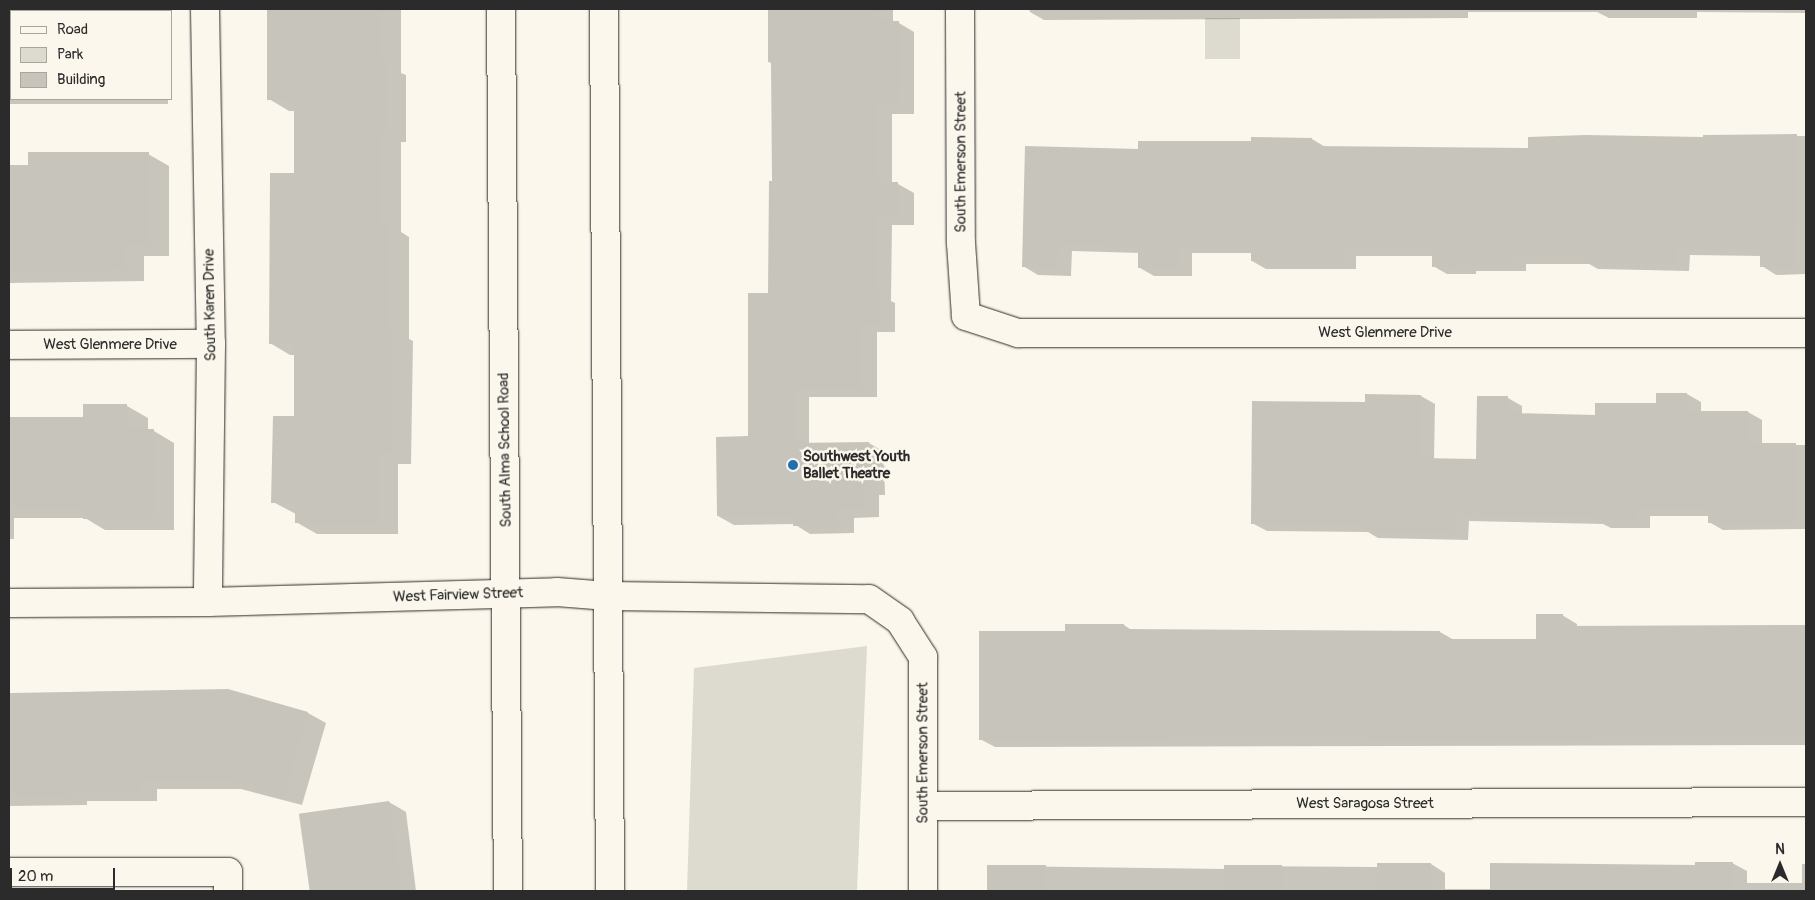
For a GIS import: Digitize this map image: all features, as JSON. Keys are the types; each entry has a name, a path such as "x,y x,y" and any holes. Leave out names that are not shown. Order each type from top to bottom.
{"street":[{"name":"South Karen Drive","path":"205,9 211,344 208,602"},
{"name":"South Alma School Road","path":"501,9 508,891"},
{"path":"604,9 610,891"},
{"name":"South Emerson Street","path":"960,9 961,243 966,316"},
{"name":"West Glenmere Drive","path":"966,316 1018,333 1806,333"},
{"name":"West Glenmere Drive","path":"9,346 211,344"},
{"name":"West Fairview Street","path":"9,603 208,602 506,595 557,592 608,596 869,599 900,621"},
{"name":"South Emerson Street","path":"900,621 923,657 923,891"},
{"name":"West Saragosa Street","path":"923,806 1806,802"},
{"path":"9,872 228,882"}],"green space":[{"path":"1205,18 1240,18 1240,59 1205,59"},
{"path":"867,646 857,891 687,891 694,668"}],"building":[{"path":"267,9 381,9 381,62 386,62 386,131 381,131 381,224 389,224 389,328 393,328 393,373 392,453 378,453 378,523 295,523 295,503 271,503 273,416 294,416 294,344 269,344 270,173 294,173 294,100 267,100"},
{"path":"768,9 877,9 877,21 899,21 898,105 877,105 877,182 898,182 898,217 877,216 876,293 880,293 880,324 862,324 862,389 794,389 794,443 869,442 870,487 864,487 864,509 838,509 838,525 793,526 793,515 717,516 716,437 748,436 748,293 768,293 769,181 772,181 771,62 768,62"},
{"path":"1797,134 1797,224 1794,224 1794,267 1760,267 1760,249 1676,248 1675,263 1583,261 1583,256 1512,256 1512,263 1462,263 1462,267 1432,267 1432,249 1342,249 1342,262 1251,261 1251,246 1178,246 1178,268 1138,268 1138,246 1058,244 1057,268 1022,267 1025,146 1138,149 1138,141 1251,141 1251,137 1312,138 1312,146 1528,148 1528,137 1585,135 1703,137 1703,135"},
{"path":"28,152 149,152 149,244 124,244 124,269 9,272 9,165 28,165"},
{"path":"1656,393 1687,393 1687,411 1748,411 1748,443 1796,443 1796,523 1708,523 1708,509 1636,509 1636,520 1595,520 1595,516 1455,514 1454,532 1363,530 1363,525 1251,524 1252,401 1365,402 1365,394 1421,395 1420,458 1476,459 1477,396 1508,396 1508,413 1595,415 1595,403 1656,403"},
{"path":"83,404 127,404 127,429 154,429 154,519 83,519 83,507 9,507 9,417 83,417"},
{"path":"1536,614 1563,614 1563,626 1806,625 1806,738 1592,737 1592,740 1536,740 1282,737 979,740 979,631 1065,631 1065,624 1124,624 1124,629 1440,631 1440,639 1536,639"},
{"path":"228,689 308,712 284,796 223,779 139,779 139,792 69,792 69,796 12,796 12,693"},
{"path":"389,801 402,891 310,891 299,814"},
{"path":"1695,862 1733,862 1733,891 1490,891 1490,863 1695,865"},
{"path":"1377,863 1431,863 1431,891 1377,891"},
{"path":"987,865 1046,865 1046,891 987,891"},
{"path":"1224,865 1282,865 1282,891 1224,891"}],"place":[{"name":"Southwest Youth Ballet Theatre","path":"793,465"}]}
